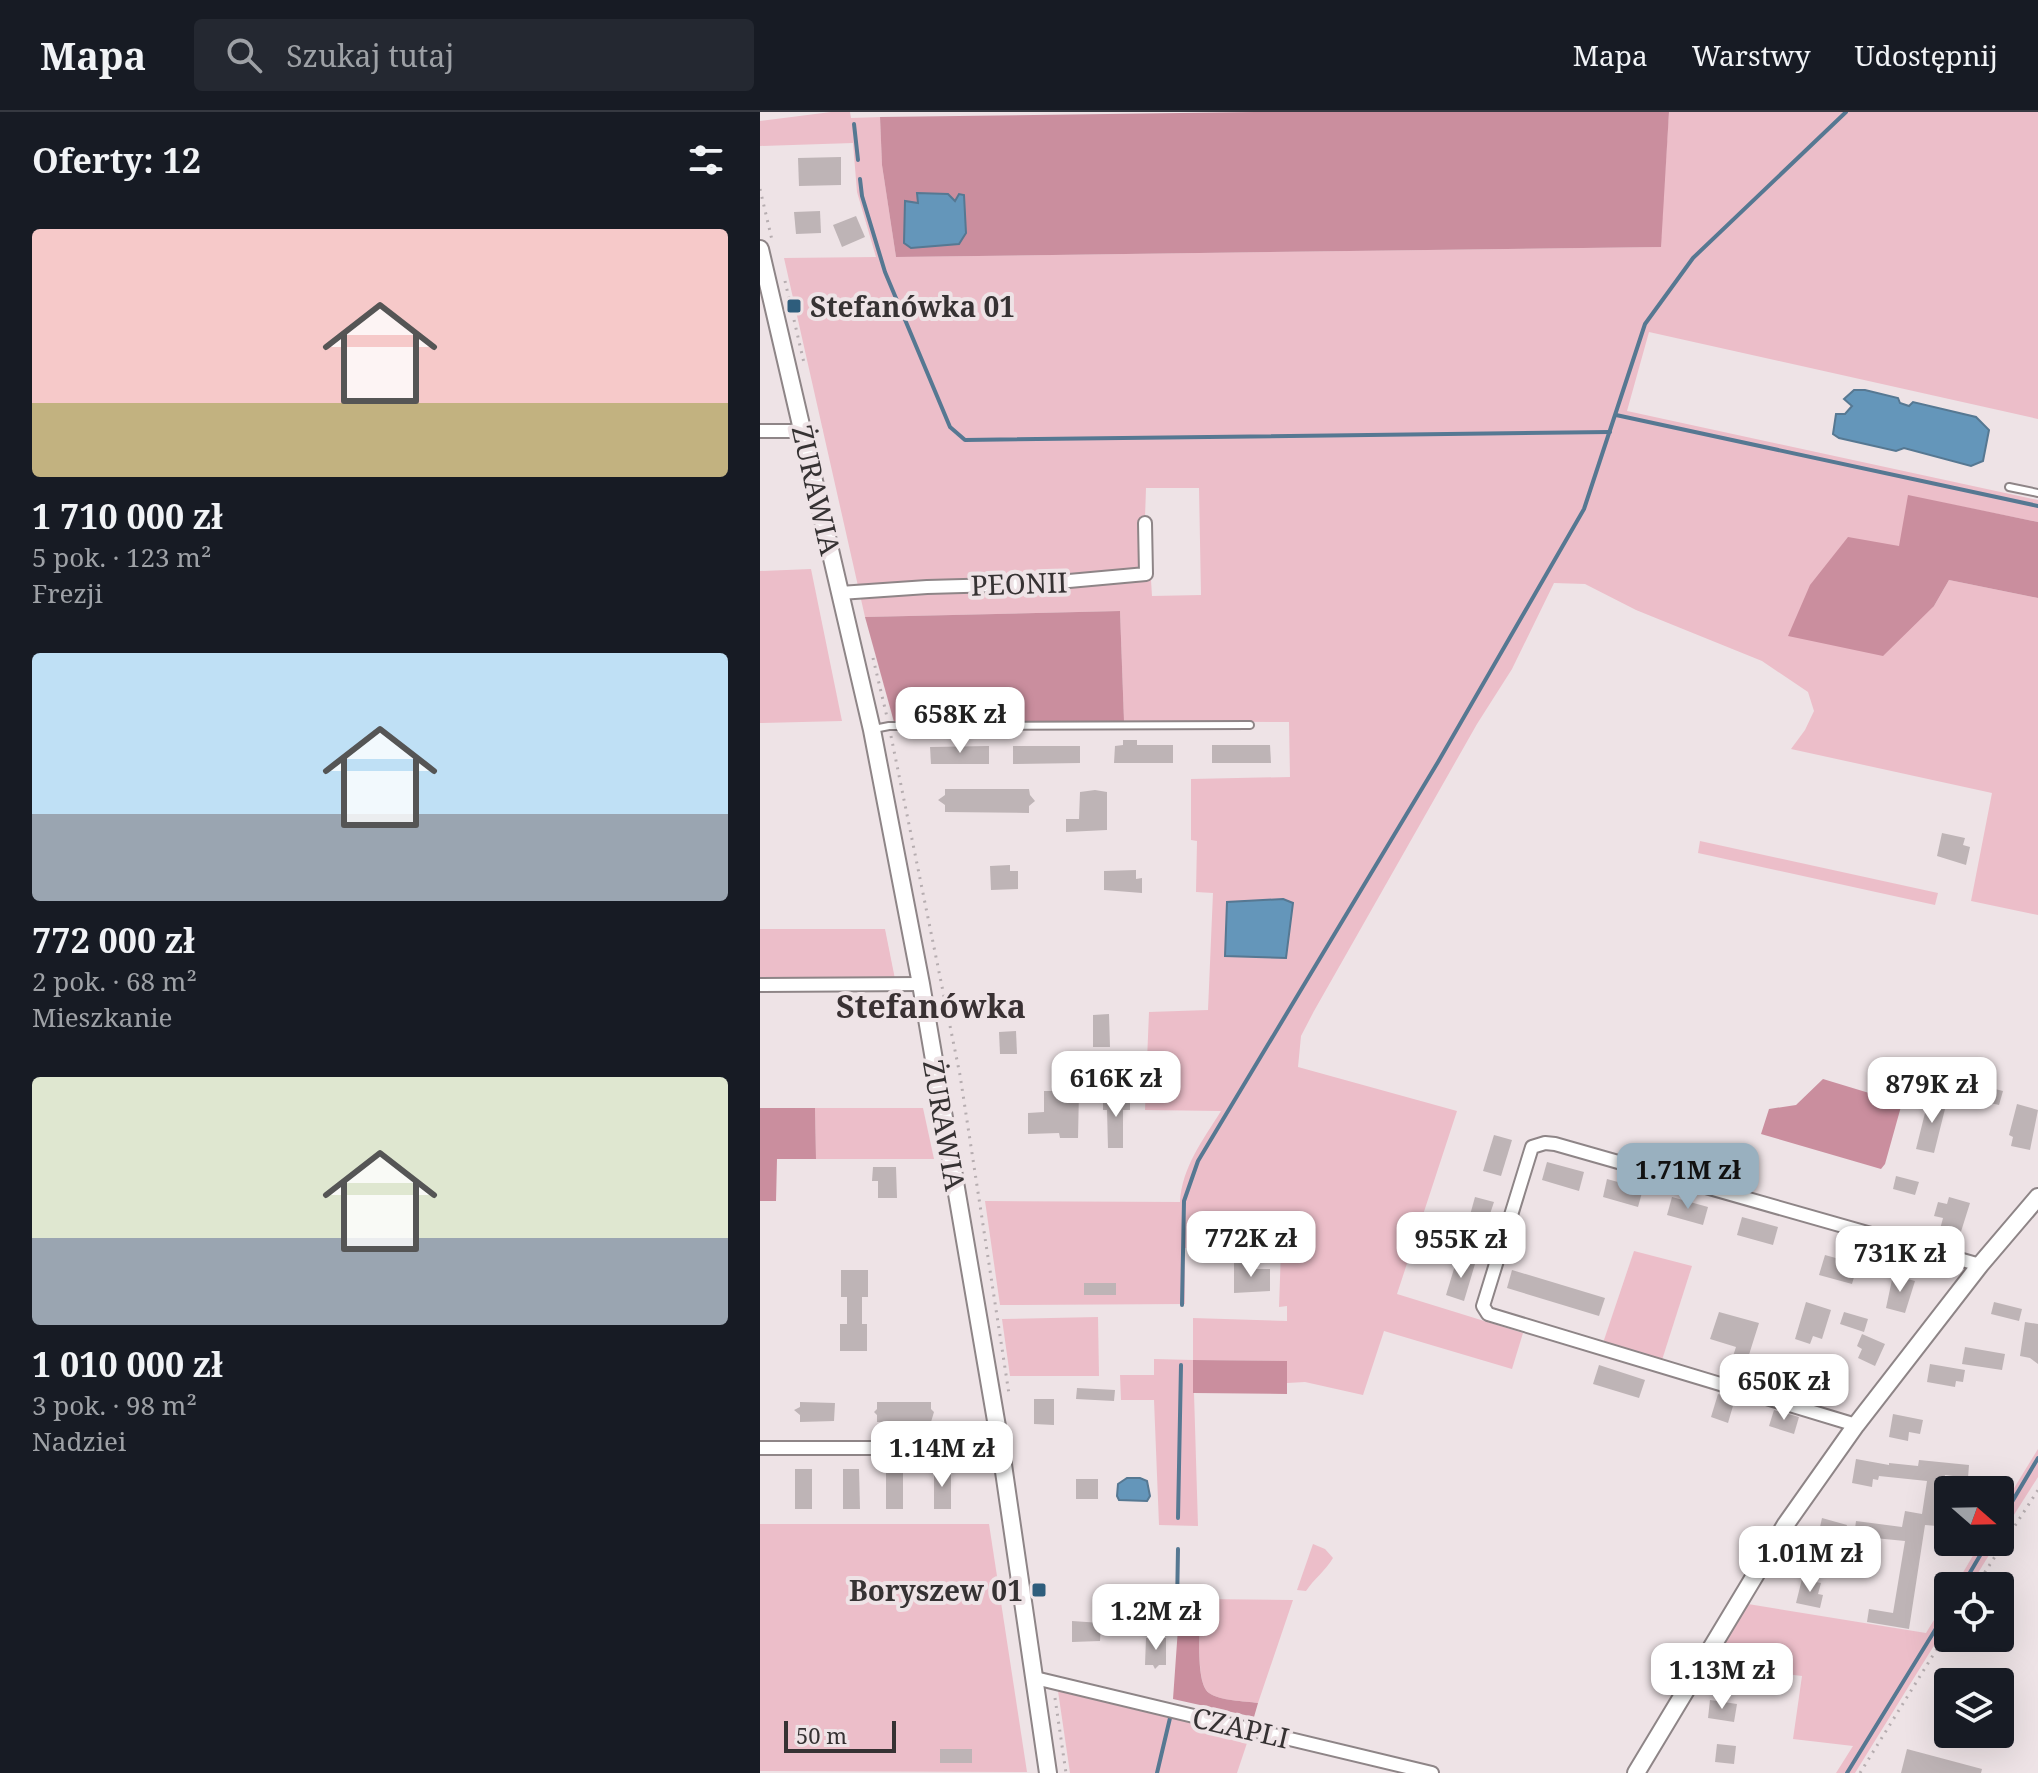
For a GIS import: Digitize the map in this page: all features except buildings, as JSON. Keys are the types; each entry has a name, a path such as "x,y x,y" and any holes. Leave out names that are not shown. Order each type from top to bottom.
{"main road":[{"name":"ŻURAWIA","path":"760,249 872,730 921,984 1042,1680 1048,1773"},
{"path":"1636,1773 1786,1524 1856,1425 1980,1265 2038,1197"}],"street":[{"path":"760,431 803,431"},
{"name":"PEONII","path":"840,593 1036,584 1146,574 1145,523"},
{"path":"760,985 921,984"},
{"path":"1856,1425 1501,1320 1484,1311 1532,1147 1555,1144 1980,1265"},
{"path":"760,1448 983,1448 1000,1444"},
{"name":"CZAPLI","path":"1042,1680 1432,1773"}],"lane":[{"path":"2009,487 2038,493"},
{"path":"872,730 889,726 1250,725"}],"path":[{"path":"1985,1572 2038,1490"},
{"path":"1860,1773 1935,1652"},
{"path":"1042,1680 1054,1696 1066,1773"}],"shaded area":[{"path":"831,112 850,112 851,118 880,117 882,165 896,257 1660,247 1669,112 2038,112 2038,419 1649,332 1627,411 2038,500 2038,522 1909,496 1934,606 1949,580 2038,598 2038,915 1971,901 1992,793 1791,749 1814,711 1808,692 1762,661 1636,610 1585,584 1554,583 1512,669 1477,724 1314,1011 1301,1036 1298,1067 1457,1111 1397,1294 1523,1333 1512,1369 1384,1331 1363,1395 1305,1382 1287,1383 1287,1361 1193,1360 1193,1318 1287,1321 1287,1306 1279,1307 1281,1250 1185,1248 1185,1304 1000,1305 985,1201 1180,1202 1189,1165 1221,1111 1145,1110 1149,1012 1208,1010 1213,893 1196,892 1197,841 1191,840 1191,779 1290,777 1289,722 1124,721 1120,611 865,617 784,258 876,257 857,192 853,143 760,146 760,121","holes":["1146,488 1199,488 1201,595 1152,596 1151,580 1141,580 1139,519 1145,518"]},
{"path":"1254,112 1669,112 1661,247 896,257 882,165 880,117"},
{"path":"1908,495 2038,522 2038,598 1949,580 1934,606 1883,656 1788,636 1810,585 1848,537 1899,546"},
{"path":"811,569 842,721 760,723 760,571"},
{"path":"1120,611 1124,721 894,722 865,617"},
{"path":"1700,841 1938,893 1935,905 1698,853"},
{"path":"760,929 885,929 895,979 760,979"},
{"path":"1823,1079 1902,1103 1881,1169 1761,1134 1769,1109 1796,1105"},
{"path":"760,1108 815,1108 816,1159 777,1159 776,1201 760,1201"},
{"path":"815,1108 923,1108 934,1159 816,1159"},
{"path":"1634,1251 1692,1266 1662,1360 1603,1343"},
{"path":"1098,1317 1099,1376 1010,1376 1002,1319"},
{"path":"1154,1359 1193,1360 1198,1526 1159,1525 1154,1400 1121,1400 1120,1375 1154,1375"},
{"path":"1193,1360 1287,1361 1287,1394 1193,1393"},
{"path":"2038,1449 2038,1477 2014,1515 2014,1488"},
{"path":"760,1524 989,1524 1027,1772 760,1771"},
{"path":"1313,1544 1325,1549 1333,1558 1306,1591 1297,1590"},
{"path":"1973,1556 1988,1556 1979,1572 1963,1572"},
{"path":"1201,1599 1293,1600 1258,1703 1220,1698 1204,1687 1200,1663"},
{"path":"1201,1599 1200,1663 1204,1687 1220,1698 1258,1703 1254,1717 1173,1699 1180,1600"},
{"path":"1748,1604 1926,1633 1934,1620 1934,1646 1855,1773 1836,1773 1853,1746 1793,1739 1802,1676 1712,1665"},
{"path":"1058,1691 1249,1737 1237,1773 1070,1773"}],"water":[{"path":"917,193 948,194 955,201 959,194 964,195 966,233 959,244 911,248 904,243 905,201 918,203"},
{"path":"1854,390 1898,398 1900,403 1909,406 1913,402 1976,417 1989,430 1983,461 1971,466 1904,448 1896,451 1839,438 1833,434 1836,414 1845,414 1852,406 1844,399"},
{"path":"1283,899 1293,903 1286,958 1225,956 1227,902"},
{"path":"1127,1478 1147,1481 1150,1496 1147,1501 1119,1500 1118,1484"}],"waterway":[{"path":"1182,1305 1184,1201 1198,1161 1438,762 1584,509 1645,324 1693,258 1846,112"},
{"path":"854,124 858,160"},
{"path":"860,179 862,196 885,272 950,427 965,440 1610,432"},
{"path":"1616,415 2038,506"},
{"path":"1178,1518 1181,1365"},
{"path":"2014,1498 2038,1458"},
{"path":"1177,1606 1178,1549"},
{"path":"1970,1572 1980,1556"},
{"path":"1847,1773 1934,1632"},
{"path":"1157,1773 1170,1718"}],"place":[{"name":"Stefanówka 01","path":"794,306"},
{"name":"Boryszew 01","path":"1039,1590"}],"district":[{"name":"Stefanówka","path":"931,1005"}]}
